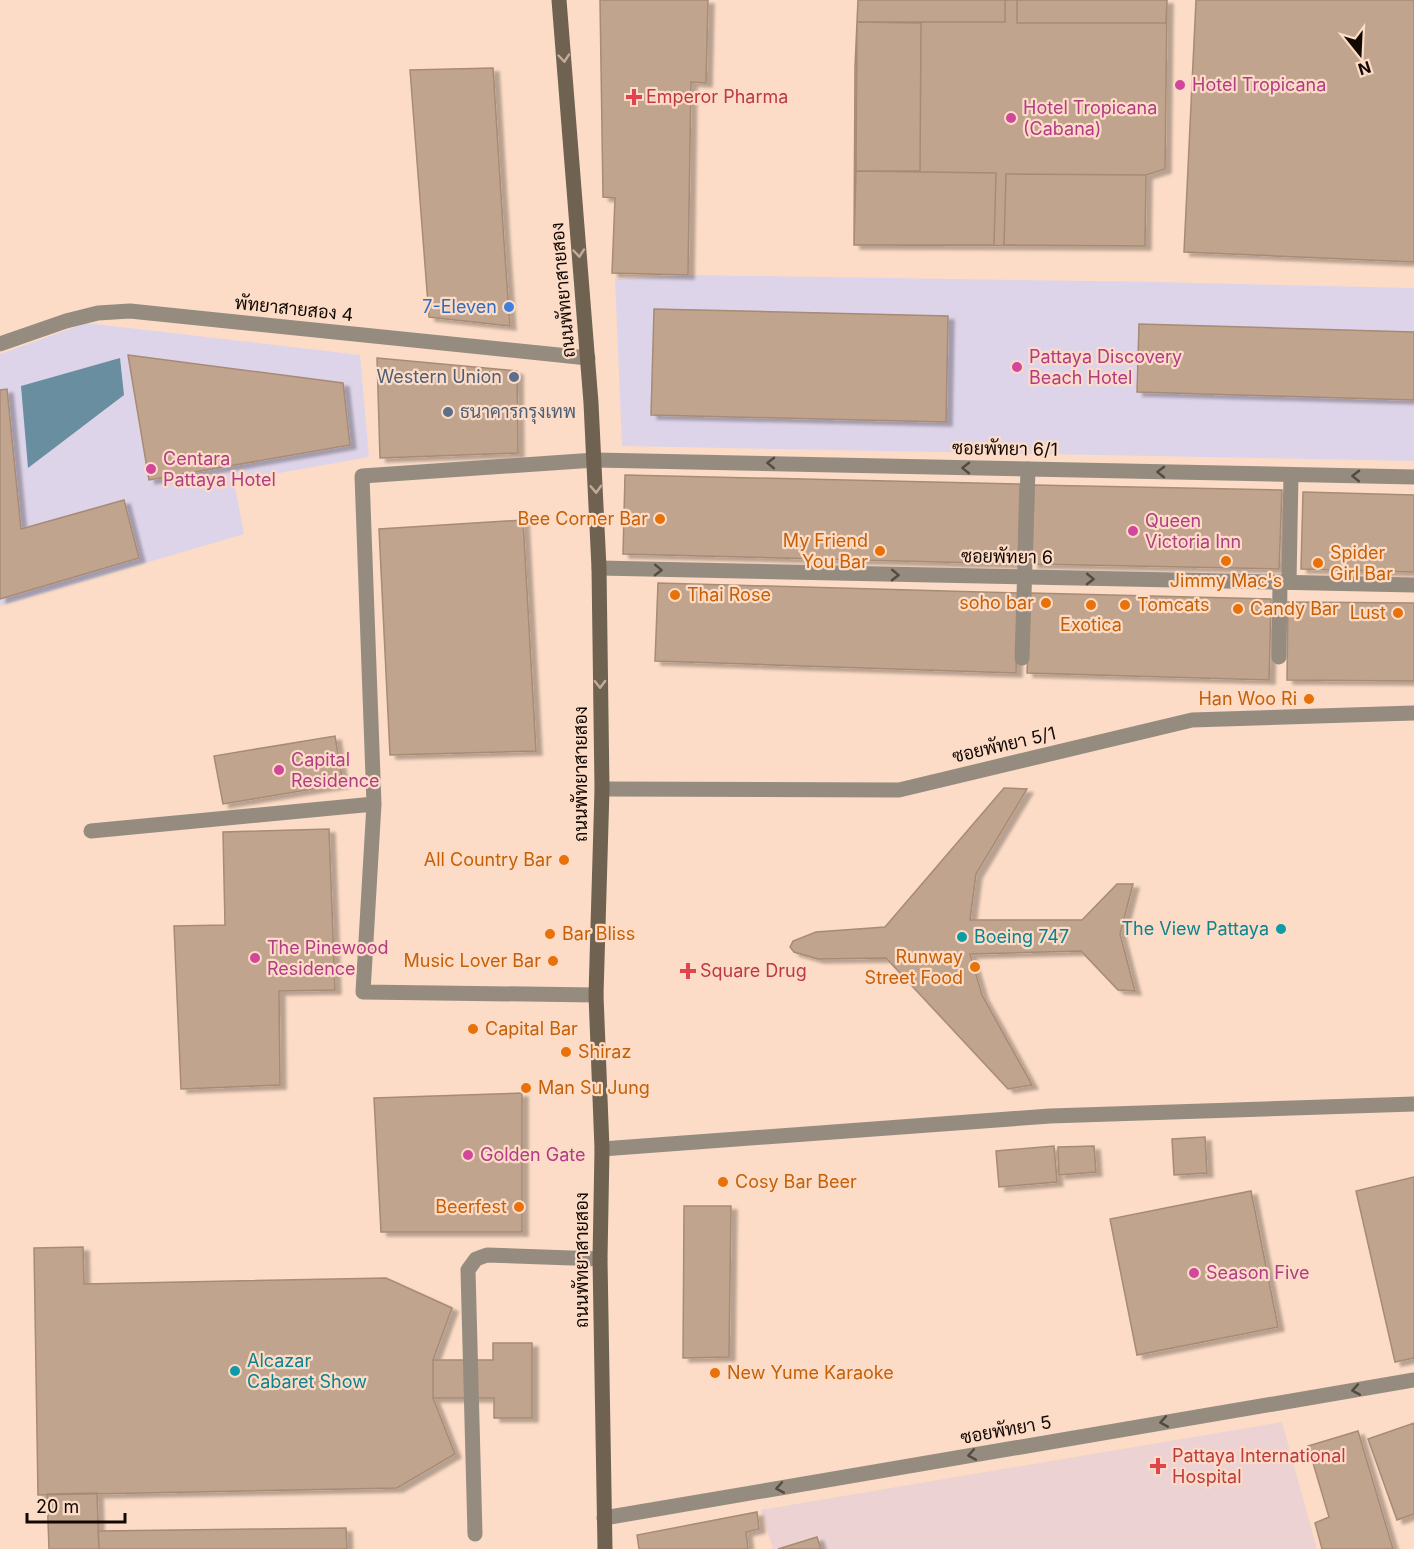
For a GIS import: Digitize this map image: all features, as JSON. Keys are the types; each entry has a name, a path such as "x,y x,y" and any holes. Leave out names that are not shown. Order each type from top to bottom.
{"main road":[{"name":"ถนนพัทยาสายสอง","path":"559,0 588,358 599,568 602,789 596,995 602,1149 600,1259 605,1549"}],"street":[{"name":"พัทยาสายสอง 4","path":"0,344 66,321 98,313 130,311 588,358"},
{"name":"ซอยพัทยา 6/1","path":"374,804 362,476 594,460 1414,477"},
{"path":"1022,658 1028,469"},
{"path":"1279,657 1292,475"},
{"name":"ซอยพัทยา 6","path":"599,568 1414,585"},
{"name":"ซอยพัทยา 5/1","path":"602,789 899,790 1192,720 1414,714"},
{"path":"91,831 374,804 363,992 596,995"},
{"path":"602,1149 1050,1116 1414,1104"},
{"path":"475,1534 468,1270 476,1259 487,1255 600,1259"},
{"name":"ซอยพัทยา 5","path":"604,1518 1414,1380"}],"shaded area":[{"name":"Pattaya Discovery Beach Hotel","path":"688,275 1414,288 1414,461 622,446 615,279"},
{"name":"Centara Pattaya Hotel","path":"86,323 360,355 369,457 234,481 244,534 0,606 0,354"},
{"name":"Pattaya International Hospital","path":"1282,1422 1317,1549 773,1549 761,1510"}],"water":[{"path":"120,358 124,395 28,468 21,386"}],"building":[{"path":"600,0 708,0 706,83 691,82 688,275 612,273 615,198 603,197"},
{"path":"858,0 1005,0 1005,22 857,22"},
{"name":"Hotel Tropicana (Cabana)","path":"858,0 1167,0 1165,169 1146,175 1145,246 854,245 855,66"},
{"path":"1017,0 1167,0 1166,23 1017,23"},
{"path":"1196,0 1414,0 1414,262 1184,252"},
{"path":"857,22 921,23 920,171 856,171"},
{"path":"493,68 510,326 429,317 410,70"},
{"path":"856,171 996,173 994,245 854,245"},
{"path":"1006,174 1146,175 1145,246 1004,245"},
{"path":"654,309 948,316 946,422 651,415"},
{"path":"1139,324 1414,332 1414,400 1137,392"},
{"path":"128,355 343,383 350,445 149,480"},
{"name":"ธนาคารกรุงเทพ","path":"377,358 517,371 518,453 380,458"},
{"path":"7,389 21,529 124,500 139,558 0,599 0,390"},
{"path":"625,475 1020,484 1018,564 623,554"},
{"path":"1034,485 1282,490 1279,569 1032,564"},
{"path":"1303,492 1414,495 1414,572 1301,569"},
{"path":"523,520 536,751 390,755 379,529"},
{"path":"658,583 1018,593 1016,673 655,661"},
{"path":"1030,593 1271,599 1269,680 1027,673"},
{"path":"1288,602 1414,603 1414,681 1287,680"},
{"name":"Capital Residence","path":"335,736 343,784 223,804 214,756"},
{"name":"Boeing 747","path":"1004,788 1027,789 976,874 970,920 1082,920 1117,884 1133,884 1120,934 1135,991 1118,990 1081,951 970,954 982,995 1032,1085 1008,1089 886,958 818,959 794,952 790,947 793,941 816,932 885,927"},
{"name":"The Pinewood Residence","path":"329,829 335,990 279,991 280,1085 181,1089 174,926 225,925 223,832"},
{"path":"522,1093 522,1232 381,1232 374,1098"},
{"path":"1205,1137 1207,1173 1174,1175 1172,1139"},
{"path":"1054,1146 1057,1182 999,1187 996,1151"},
{"path":"1094,1146 1096,1172 1059,1175 1058,1147"},
{"path":"1414,1177 1414,1358 1395,1362 1356,1191"},
{"name":"Season Five","path":"1251,1191 1278,1327 1137,1355 1110,1219"},
{"path":"684,1206 731,1206 729,1357 683,1358"},
{"name":"Alcazar Cabaret Show","path":"83,1247 84,1284 386,1278 452,1308 433,1360 433,1398 455,1454 397,1488 38,1495 34,1248"},
{"path":"493,1343 532,1343 532,1418 494,1418 494,1398 433,1398 433,1360 493,1360"},
{"path":"1414,1423 1414,1514 1397,1520 1368,1439"},
{"path":"1358,1431 1393,1549 1322,1549 1315,1523 1329,1517 1308,1446"},
{"path":"97,1493 99,1549 49,1549 47,1494"},
{"path":"757,1512 759,1529 746,1532 748,1549 639,1549 637,1535"},
{"path":"346,1528 347,1549 99,1549 98,1531"},
{"path":"817,1537 821,1549 778,1549"}],"place":[{"name":"Hotel Tropicana","path":"1180,85"},
{"name":"Emperor Pharma","path":"634,97"},
{"name":"Hotel Tropicana (Cabana)","path":"1011,118"},
{"name":"7-Eleven","path":"509,307"},
{"name":"Pattaya Discovery Beach Hotel","path":"1017,367"},
{"name":"Western Union","path":"514,377"},
{"name":"ธนาคารกรุงเทพ","path":"448,412"},
{"name":"Centara Pattaya Hotel","path":"151,469"},
{"name":"Bee Corner Bar","path":"660,519"},
{"name":"Queen Victoria Inn","path":"1133,531"},
{"name":"My Friend You Bar","path":"880,551"},
{"name":"Jimmy Mac's","path":"1226,561"},
{"name":"Spider Girl Bar","path":"1318,563"},
{"name":"Thai Rose","path":"675,595"},
{"name":"soho bar","path":"1046,603"},
{"name":"Exotica","path":"1091,605"},
{"name":"Tomcats","path":"1125,605"},
{"name":"Candy Bar","path":"1238,609"},
{"name":"Lust","path":"1398,613"},
{"name":"Han Woo Ri","path":"1309,699"},
{"name":"Capital Residence","path":"279,770"},
{"name":"All Country Bar","path":"564,860"},
{"name":"The View Pattaya","path":"1281,929"},
{"name":"Bar Bliss","path":"550,934"},
{"name":"Boeing 747","path":"962,937"},
{"name":"The Pinewood Residence","path":"255,958"},
{"name":"Music Lover Bar","path":"553,961"},
{"name":"Runway Street Food","path":"975,967"},
{"name":"Square Drug","path":"688,971"},
{"name":"Capital Bar","path":"473,1029"},
{"name":"Shiraz","path":"566,1052"},
{"name":"Man Su Jung","path":"526,1088"},
{"name":"Golden Gate","path":"468,1155"},
{"name":"Cosy Bar Beer","path":"723,1182"},
{"name":"Beerfest","path":"519,1207"},
{"name":"Season Five","path":"1194,1273"},
{"name":"Alcazar Cabaret Show","path":"235,1371"},
{"name":"New Yume Karaoke","path":"715,1373"},
{"name":"Pattaya International Hospital","path":"1158,1466"}]}
